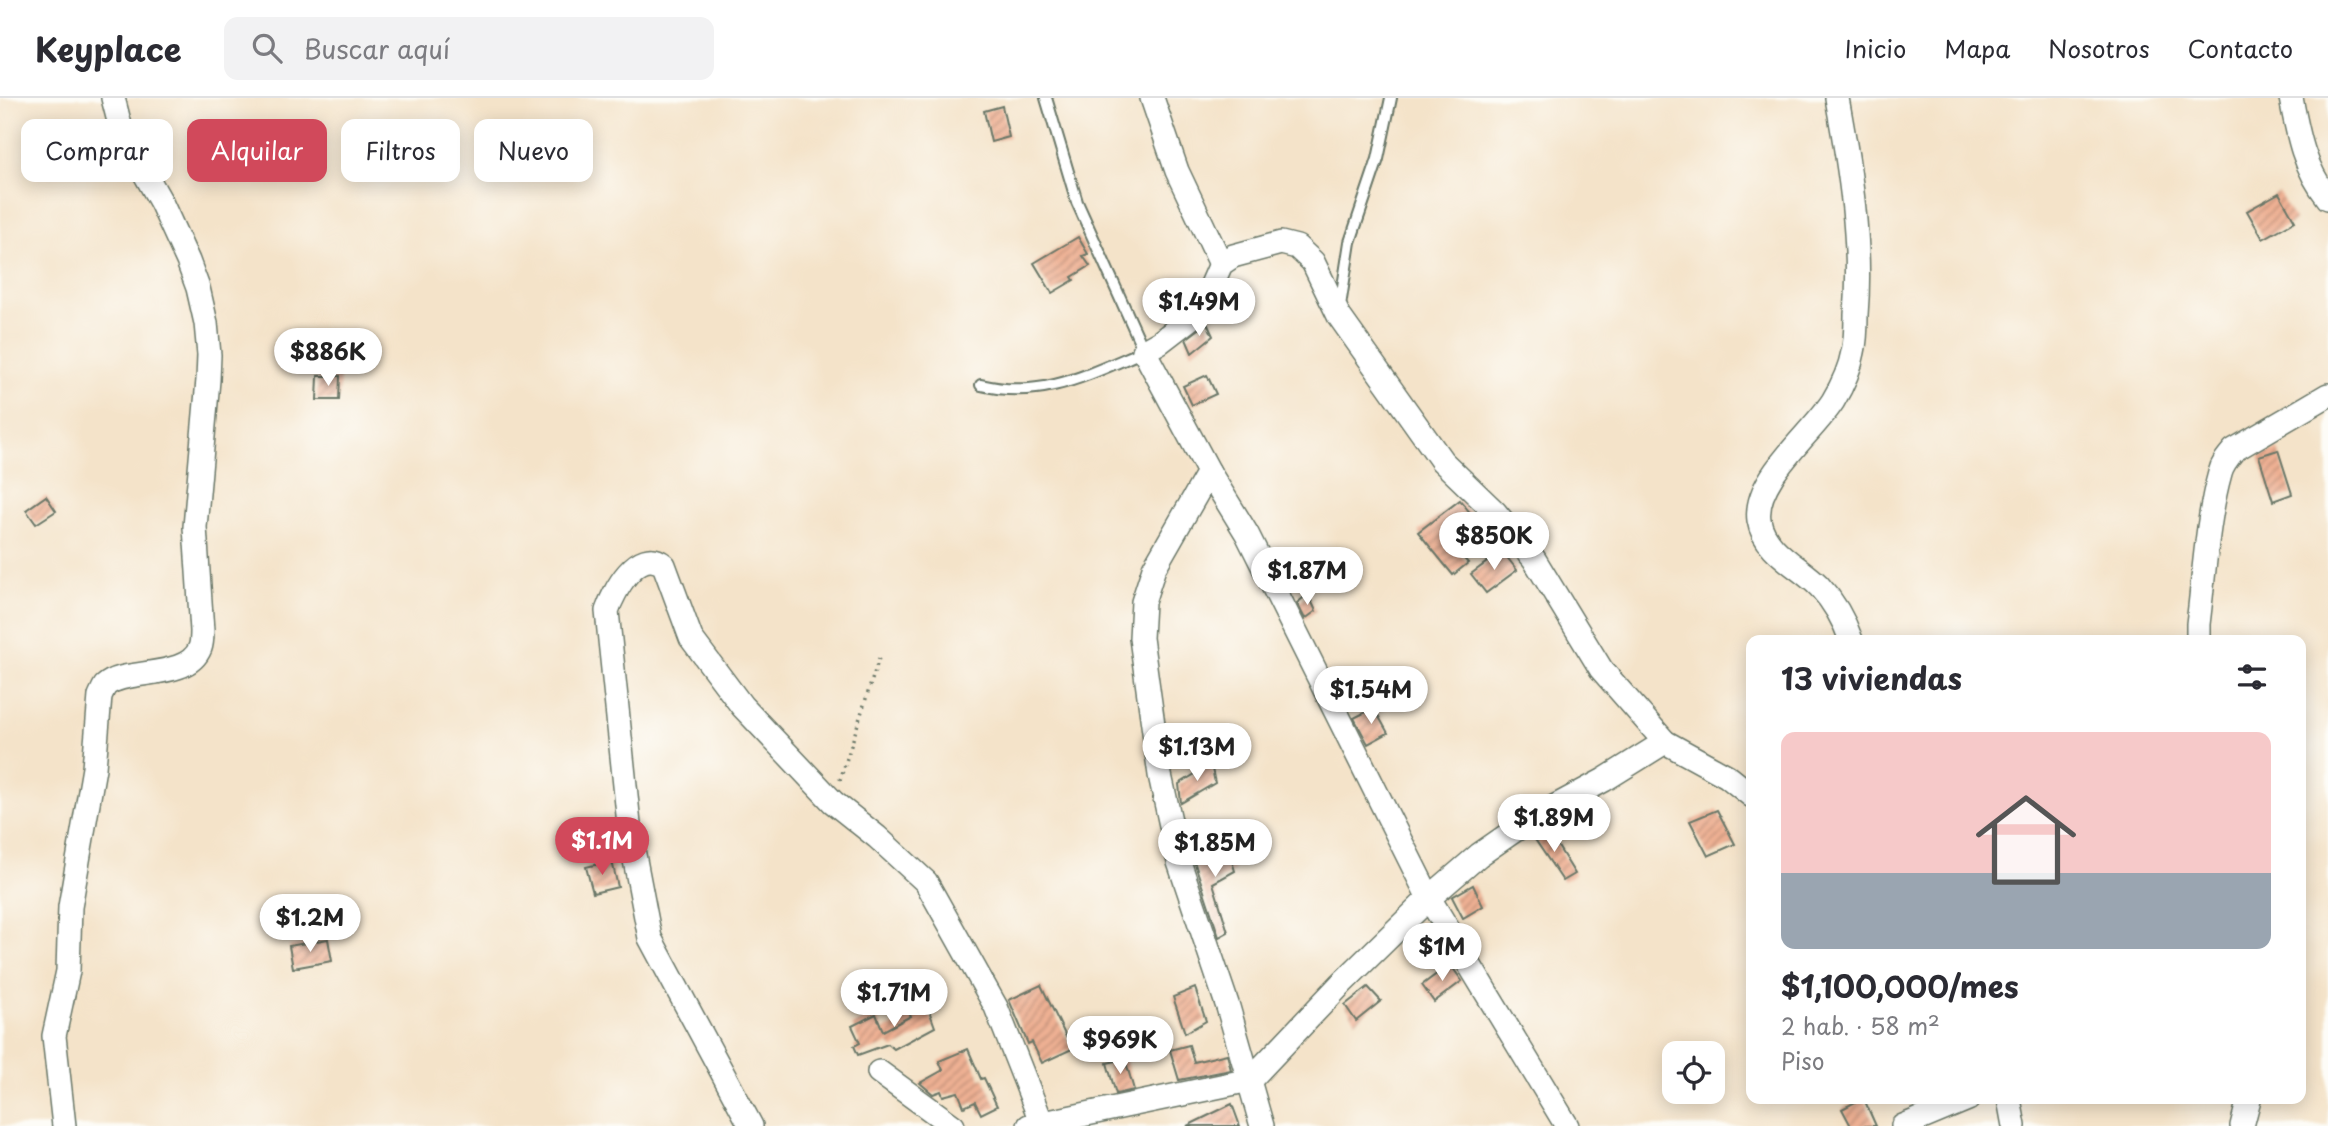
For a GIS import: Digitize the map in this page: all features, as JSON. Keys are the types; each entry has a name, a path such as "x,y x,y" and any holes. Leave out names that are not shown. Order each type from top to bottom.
{"street":[{"path":"64,1126 54,1036 68,971 69,907 94,768 100,696 106,685 116,680 158,672 193,658 200,648 202,631 195,527 208,368 205,323 198,288 188,261 161,202 127,143 113,98"},
{"path":"1152,98 1177,170 1221,264"},
{"path":"1837,98 1853,196 1858,268 1854,351 1844,382 1832,403 1764,490 1758,508 1760,524 1768,540 1830,599 1849,635"},
{"path":"2291,98 2304,159 2328,198"},
{"path":"1567,1126 1429,898 1247,534 1209,472 1144,351 1160,342 1195,314 1204,303 1221,264 1233,256 1281,243 1297,247 1313,262 1339,316 1442,461 1495,512 1534,559 1601,669 1665,742 1727,776 1746,791"},
{"path":"2198,635 2214,503 2225,460 2234,450 2328,395"},
{"path":"1209,472 1154,568 1143,602 1141,638 1160,775 1180,862 1250,1080 1262,1126"},
{"path":"751,1126 650,938 630,834 607,628 607,611 612,596 631,569 639,564 653,560 661,562 691,638 742,706 833,802 877,837 926,882 996,1007 1038,1126 1250,1080 1342,983 1429,898 1479,855 1528,821 1604,780 1665,742"},
{"path":"879,1072 953,1126"},
{"path":"1903,1126 1956,1104"},
{"path":"2009,1104 2014,1126"},
{"path":"2242,1126 2248,1104"}],"lane":[{"path":"981,385 1005,391 1029,390 1082,377 1144,351 1077,202 1046,98"},
{"path":"1339,316 1350,243 1378,159 1391,98"}],"path":[{"path":"833,802 879,658"}],"building":[{"path":"1002,106 1009,137 991,142 984,111"},
{"path":"2279,193 2295,221 2263,239 2247,211"},
{"path":"1078,237 1088,254 1083,256 1090,266 1072,277 1074,280 1052,293 1034,263"},
{"path":"1207,323 1213,336 1192,353 1186,339"},
{"path":"1207,375 1216,394 1192,405 1183,386"},
{"path":"318,376 340,376 339,400 317,400"},
{"path":"2278,450 2292,494 2273,501 2259,456"},
{"path":"46,496 56,511 36,524 26,510"},
{"path":"1460,500 1475,519 1448,541 1468,563 1453,575 1418,532"},
{"path":"1502,551 1517,570 1486,593 1471,574"},
{"path":"1308,594 1316,611 1305,619 1297,603"},
{"path":"1374,708 1388,733 1368,744 1354,718"},
{"path":"1211,764 1215,783 1181,803 1179,784"},
{"path":"1717,810 1735,844 1708,856 1690,821"},
{"path":"1546,827 1575,874 1563,881 1532,835"},
{"path":"1225,839 1235,871 1213,883 1228,932 1219,937 1194,861"},
{"path":"612,861 618,887 593,893 586,867"},
{"path":"1473,885 1483,906 1463,918 1452,897"},
{"path":"328,939 332,961 293,968 289,946"},
{"path":"1450,964 1462,981 1434,1002 1422,985"},
{"path":"1041,985 1072,1049 1042,1063 1032,1042 1028,1044 1009,1000"},
{"path":"1368,987 1381,1001 1356,1021 1345,1005"},
{"path":"1195,988 1206,1021 1185,1033 1173,997"},
{"path":"924,997 935,1027 894,1049 888,1044 858,1055 854,1046 860,1043 852,1026 876,1014 883,1031 911,1016 906,1004"},
{"path":"1189,1045 1194,1062 1227,1054 1231,1070 1179,1080 1170,1050"},
{"path":"968,1049 997,1106 981,1114 975,1102 964,1107 958,1092 943,1096 941,1091 933,1094 920,1083 943,1070 939,1061"},
{"path":"1125,1059 1134,1090 1116,1094 1107,1063"},
{"path":"1232,1104 1240,1126 1187,1126"},
{"path":"1852,1104 1866,1104 1876,1126 1851,1126 1842,1109"}]}
